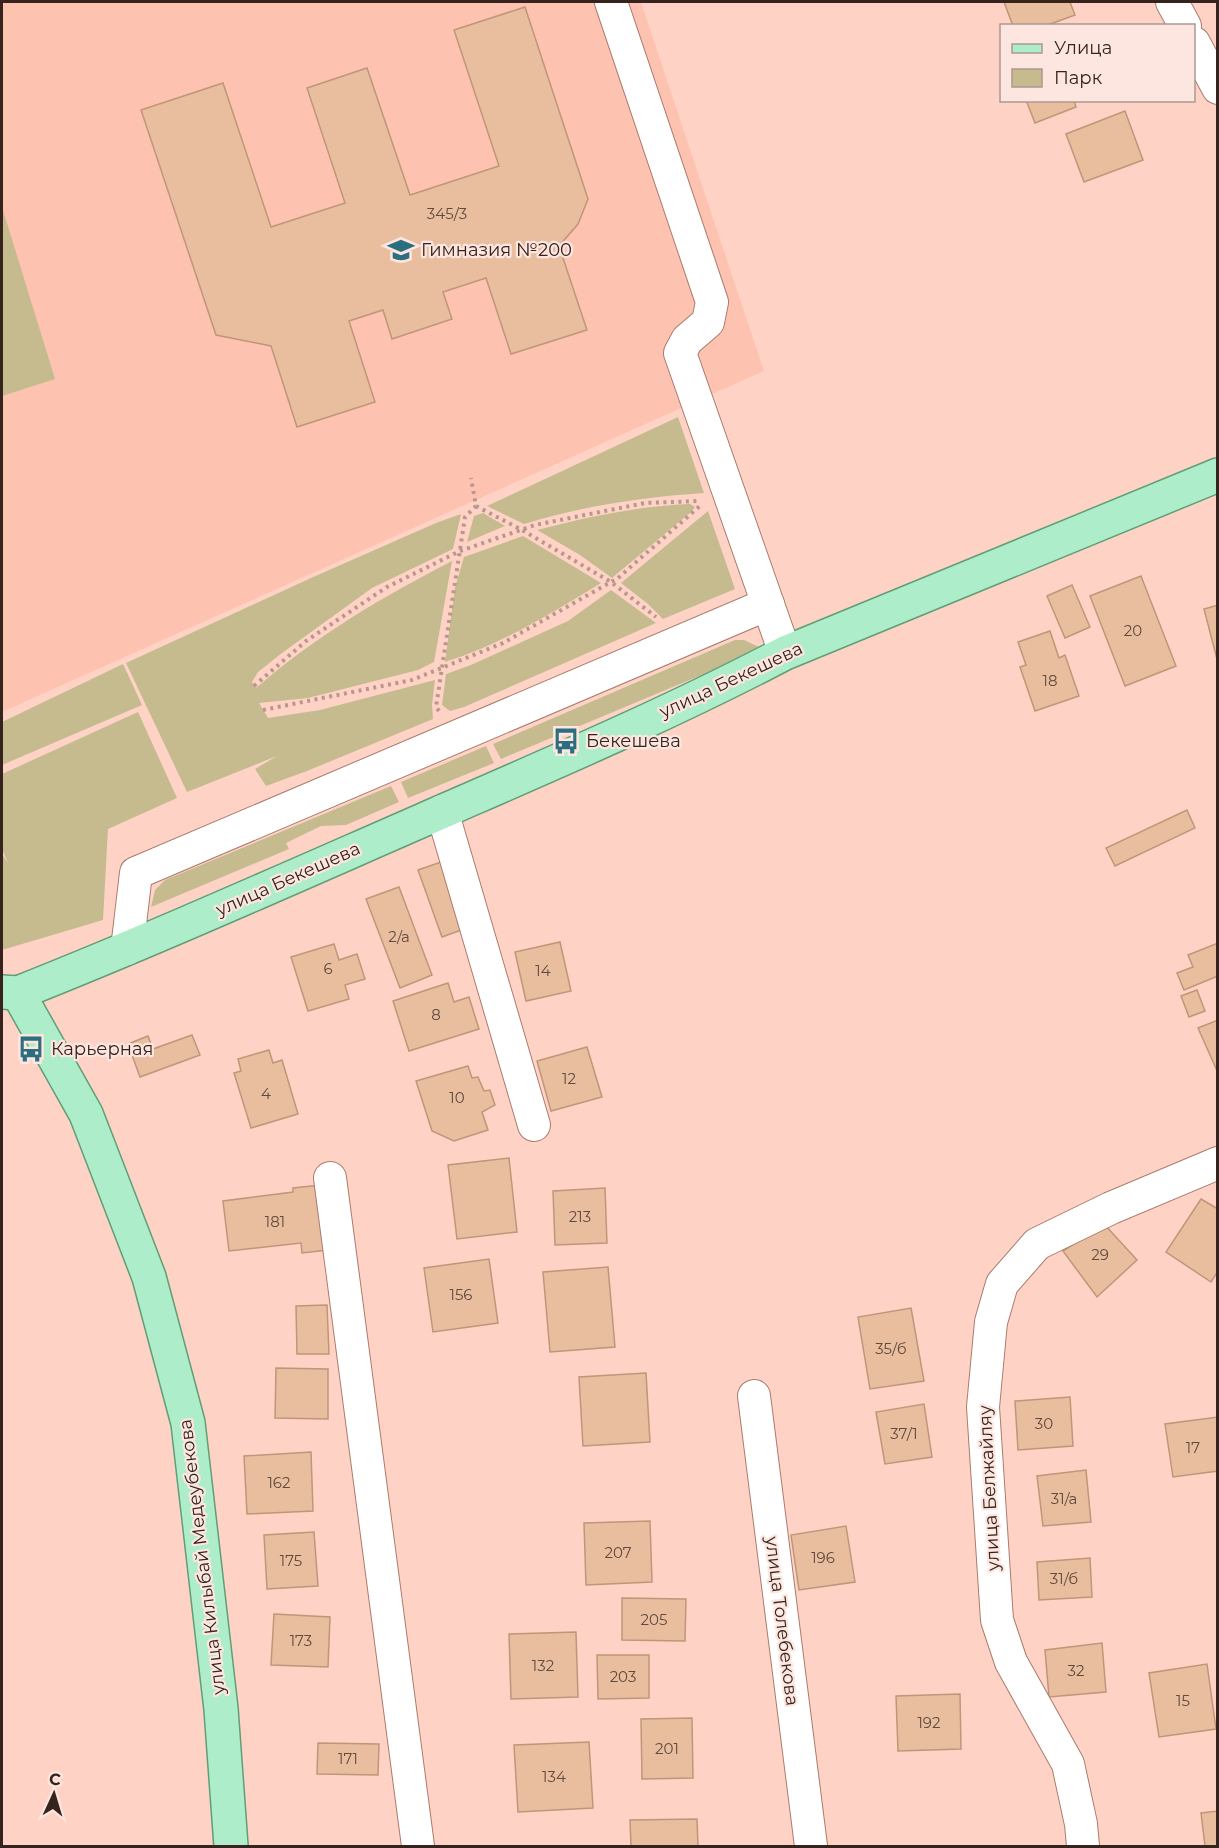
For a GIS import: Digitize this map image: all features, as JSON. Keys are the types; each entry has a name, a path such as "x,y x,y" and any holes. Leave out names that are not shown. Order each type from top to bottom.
{"main road":[{"name":"улица Бекешева","path":"10,992 127,950 442,812 732,680 785,653 1218,475"},
{"name":"улица Килыбай Медеубекова","path":"10,992 86,1114 148,1277 188,1423 219,1698 231,1846"}],"street":[{"path":"611,2 712,302 708,322 687,340 680,353 785,653"},
{"path":"1172,2 1184,24"},
{"path":"1195,45 1218,88"},
{"path":"127,950 136,873 768,604"},
{"path":"442,812 534,1125"},
{"name":"улица Белжайляу","path":"1083,1846 1082,1824 1068,1764 1011,1662 997,1620 983,1407 991,1322 1002,1284 1037,1244 1111,1208 1218,1162"},
{"path":"330,1178 418,1846"},
{"name":"улица Толебекова","path":"754,1396 811,1846"}],"path":[{"path":"471,478 476,506"},
{"path":"254,686 306,641 387,587 460,551 535,525 645,503 706,500 618,578 503,643 412,680 263,710"},
{"path":"476,506 611,582 662,622"},
{"path":"442,713 436,707 465,517 476,506"}],"shaded area":[{"path":"2,2 641,2 764,371 2,712"}],"green space":[{"path":"2,207 55,379 2,396"},
{"path":"678,417 704,493 613,503 524,524 487,506"},
{"path":"690,504 695,507 691,512 612,578 580,555 537,530 613,513"},
{"path":"708,511 735,589 663,619 621,583"},
{"path":"483,513 505,526 467,542 474,516"},
{"path":"461,514 453,549 372,588 282,653 258,672 252,682 256,688 302,651 350,618 452,561 434,662 418,670 308,698 259,703 268,718 320,710 435,680 433,719 266,786 255,769 277,756 187,792 126,663 311,578"},
{"path":"523,536 601,583 545,617 506,637 445,662 455,588 464,557"},
{"path":"611,590 656,623 464,707 450,711 442,705 446,674 568,621"},
{"path":"735,640 744,640 759,647 711,671 501,759 493,744"},
{"path":"123,664 142,705 2,765 2,722"},
{"path":"138,712 177,798 108,829 103,920 2,950 2,854 8,863 2,849 2,774"},
{"path":"486,746 494,763 408,798 401,782"},
{"path":"391,786 399,802 346,825 321,826 286,843 289,849 151,907 155,890 165,880"}],"building":[{"path":"1004,2 1070,2 1075,15 1050,24 1012,24"},
{"name":"Гимназия №200","path":"525,7 588,199 578,224 559,246 587,330 511,354 486,278 443,292 452,319 392,339 383,310 349,321 375,402 297,427 271,346 216,335 141,110 223,83 271,227 345,203 307,88 367,68 410,195 499,166 454,30"},
{"path":"1027,102 1075,102 1076,107 1035,123"},
{"path":"1125,111 1143,160 1084,182 1066,134"},
{"path":"1141,576 1176,666 1125,686 1090,596"},
{"path":"1072,585 1090,627 1065,638 1047,596"},
{"path":"1218,605 1218,663 1204,609"},
{"path":"1050,631 1059,658 1065,655 1079,696 1035,711 1020,667 1026,665 1018,642"},
{"path":"1187,810 1195,828 1115,866 1106,848"},
{"path":"444,861 467,928 442,937 418,870"},
{"path":"399,887 432,975 400,988 366,899"},
{"path":"560,942 571,991 526,1001 515,952"},
{"path":"1218,943 1218,976 1184,990 1177,973 1193,967 1188,955"},
{"path":"334,944 339,960 357,954 365,979 345,985 349,999 308,1011 291,957"},
{"path":"448,983 454,1002 469,997 479,1029 409,1051 393,1001"},
{"path":"1197,990 1205,1011 1189,1017 1181,996"},
{"path":"1218,1020 1218,1073 1198,1028"},
{"path":"192,1035 200,1055 140,1077 128,1044 148,1036 153,1049"},
{"path":"587,1047 602,1097 551,1111 537,1061"},
{"path":"269,1050 273,1063 282,1060 298,1114 251,1128 234,1073 241,1071 238,1059"},
{"path":"468,1066 472,1078 478,1077 484,1091 490,1090 495,1105 482,1112 488,1130 454,1141 432,1131 416,1081"},
{"path":"509,1158 517,1232 457,1239 448,1165"},
{"path":"320,1185 328,1250 302,1253 301,1243 229,1251 223,1201 293,1192 293,1188"},
{"path":"605,1188 607,1243 555,1245 553,1191"},
{"path":"1201,1199 1218,1209 1218,1271 1211,1282 1166,1252"},
{"path":"1104,1224 1137,1260 1097,1297 1063,1251"},
{"path":"489,1259 498,1323 433,1332 424,1268"},
{"path":"608,1267 615,1347 550,1352 543,1272"},
{"path":"327,1305 329,1354 297,1354 296,1306"},
{"path":"911,1308 924,1381 870,1389 858,1317"},
{"path":"276,1368 328,1369 328,1419 275,1418"},
{"path":"646,1373 650,1442 583,1446 579,1377"},
{"path":"1070,1397 1073,1446 1018,1450 1015,1401"},
{"path":"924,1404 932,1457 885,1464 876,1412"},
{"path":"1218,1417 1218,1471 1173,1477 1165,1424"},
{"path":"311,1452 313,1511 247,1514 244,1456"},
{"path":"1086,1470 1091,1522 1043,1526 1037,1476"},
{"path":"650,1521 652,1582 586,1585 584,1523"},
{"path":"846,1526 855,1582 799,1590 791,1535"},
{"path":"314,1532 318,1586 267,1589 264,1535"},
{"path":"1090,1558 1092,1597 1039,1600 1037,1562"},
{"path":"622,1598 686,1599 685,1641 622,1640"},
{"path":"274,1614 330,1617 328,1667 271,1665"},
{"path":"576,1632 578,1697 511,1699 509,1634"},
{"path":"1102,1643 1106,1692 1049,1697 1045,1650"},
{"path":"597,1655 649,1655 649,1698 598,1699"},
{"path":"1207,1664 1216,1729 1159,1737 1149,1673"},
{"path":"960,1694 961,1749 898,1751 896,1696"},
{"path":"692,1718 693,1778 642,1779 641,1719"},
{"path":"589,1742 593,1808 518,1812 514,1745"},
{"path":"318,1743 379,1744 378,1775 317,1774"},
{"path":"1218,1811 1218,1846 1205,1846 1201,1813"},
{"path":"697,1819 698,1846 631,1846 630,1820"}],"place":[{"name":"Гимназия №200","path":"401,250"},
{"name":"Бекешева","path":"566,741"},
{"name":"Карьерная","path":"31,1049"}]}
